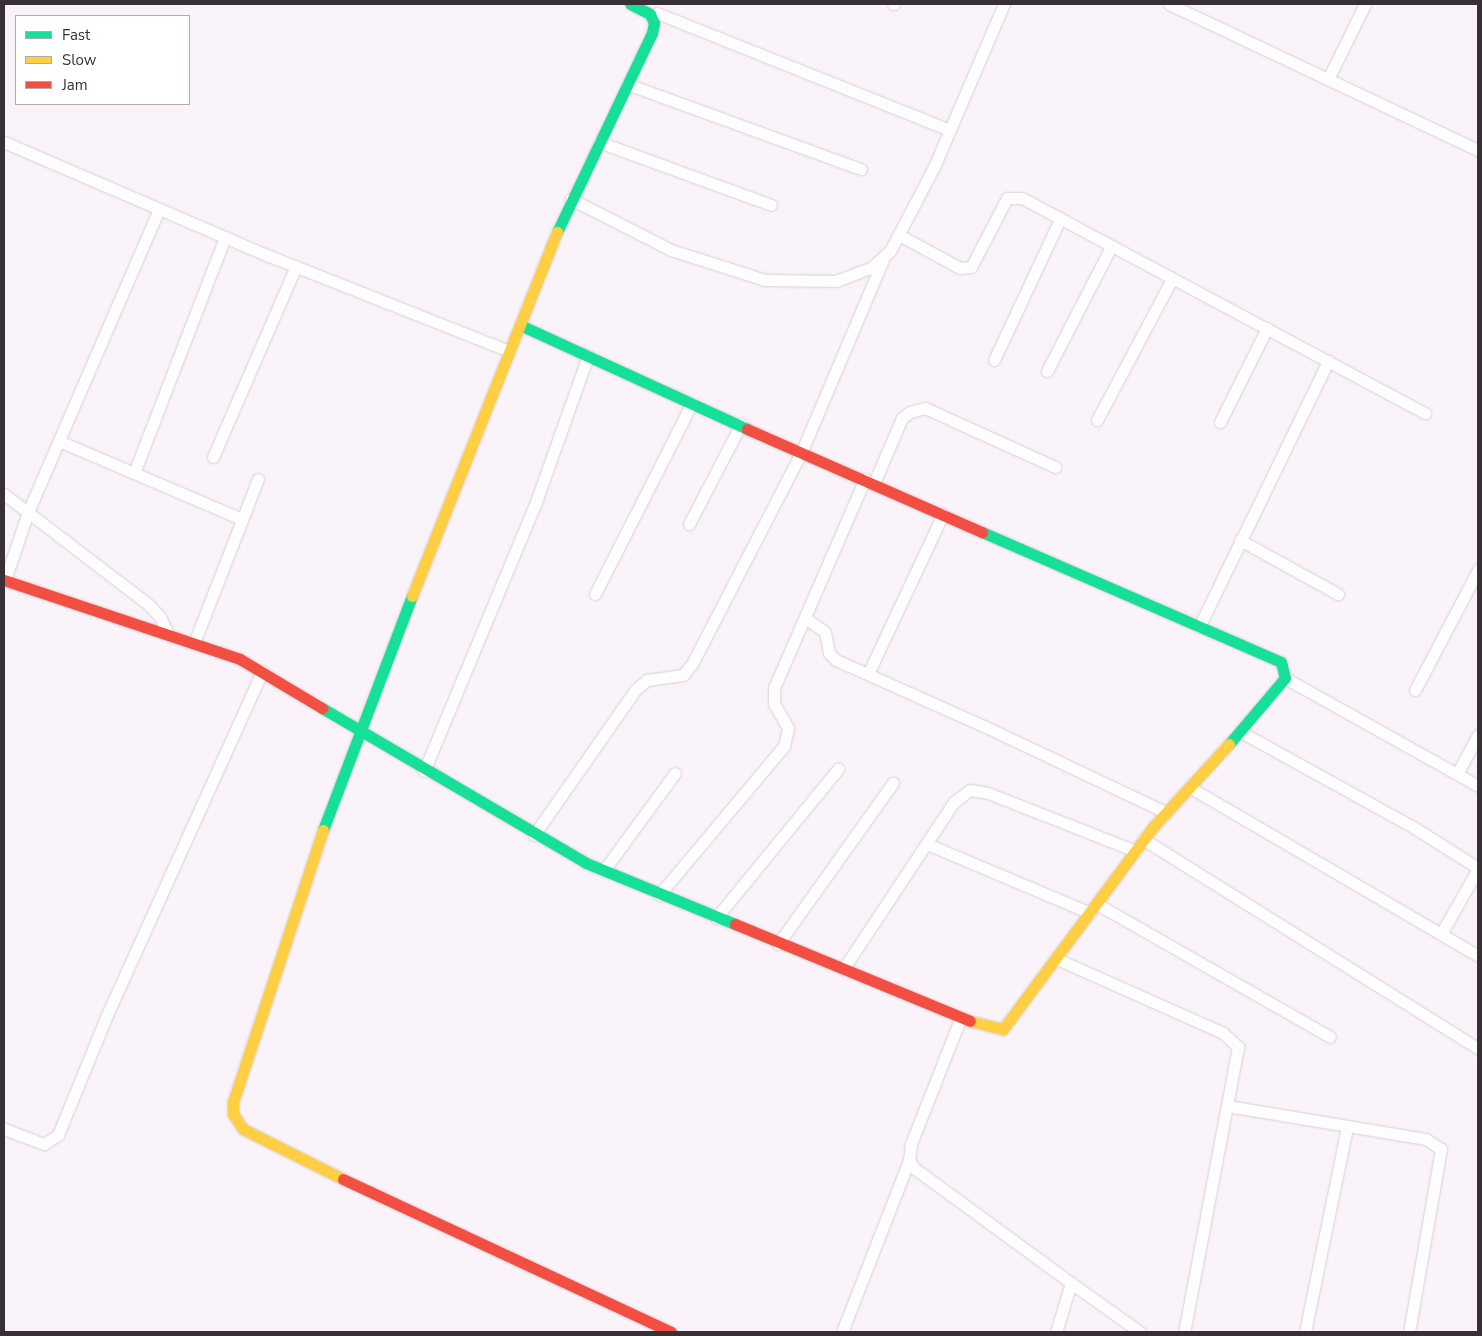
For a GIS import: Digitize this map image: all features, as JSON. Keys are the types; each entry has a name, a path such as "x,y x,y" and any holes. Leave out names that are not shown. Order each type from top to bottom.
{"street":[{"path":"630,4 647,12 657,12 950,130"},
{"path":"534,835 635,690 647,680 675,677 687,672 801,453 883,260 899,235 950,130 1004,4"},
{"path":"1169,4 1478,150"},
{"path":"1328,80 1365,4"},
{"path":"657,12 652,34 571,199 359,732 309,870 233,1102 236,1123 412,1214 671,1332"},
{"path":"627,84 861,169"},
{"path":"4,142 159,210 509,351"},
{"path":"599,142 771,205"},
{"path":"899,235 966,268 975,263 1003,204 1011,196 1022,198 1425,413"},
{"path":"571,199 672,250 765,280 836,281 883,260"},
{"path":"159,210 28,512 4,580 167,632 262,671 424,771 534,835 604,870 659,895 778,944 844,968 991,1030 1002,1029 1057,959 1144,839 1166,812 1191,788 1241,732 1285,678 1282,662 1276,657 1199,627 869,481 801,453 741,424 520,325"},
{"path":"994,360 1060,219"},
{"path":"134,473 225,237"},
{"path":"1047,371 1111,246"},
{"path":"213,457 296,266"},
{"path":"1097,420 1172,278"},
{"path":"1220,422 1267,328"},
{"path":"424,771 537,499 588,356"},
{"path":"1199,627 1328,361"},
{"path":"595,594 692,403"},
{"path":"659,895 784,746 788,728 774,704 773,695 805,618 869,481 902,418 910,412 925,408 1055,467"},
{"path":"689,524 741,424"},
{"path":"58,441 242,519"},
{"path":"194,642 258,479"},
{"path":"4,494 156,611 167,632"},
{"path":"868,674 943,514"},
{"path":"1240,540 1338,594"},
{"path":"1415,690 1478,570"},
{"path":"805,618 825,632 832,657 1166,812"},
{"path":"4,1129 44,1144 58,1135 107,1016 262,671"},
{"path":"1285,678 1458,772 1478,786"},
{"path":"1241,732 1413,827 1478,869 1441,934"},
{"path":"1458,772 1478,735"},
{"path":"716,918 838,769"},
{"path":"604,870 675,773"},
{"path":"778,944 893,783"},
{"path":"1191,788 1478,956"},
{"path":"844,968 954,802 970,790 988,794 1136,851"},
{"path":"1144,839 1478,1048"},
{"path":"927,844 1094,909 1330,1037"},
{"path":"1057,959 1231,1038 1238,1047 1184,1332"},
{"path":"842,1332 909,1160 911,1144 961,1017"},
{"path":"1228,1106 1426,1139 1441,1149 1409,1332"},
{"path":"1305,1332 1347,1127"},
{"path":"909,1160 914,1168 1140,1332"},
{"path":"1056,1332 1071,1283"}],"traffic: fast":[{"path":"557,232 652,33 654,23 650,14 630,4"},
{"path":"520,325 747,429"},
{"path":"982,532 1281,662 1285,678 1229,744"},
{"path":"323,830 412,596"},
{"path":"322,708 586,863 735,924"}],"traffic: slow":[{"path":"412,596 557,232"},
{"path":"970,1021 1003,1029 1154,826 1229,744"},
{"path":"323,830 233,1102 233,1114 243,1129 343,1179"}],"traffic: jam":[{"path":"747,429 982,532"},
{"path":"4,580 240,659 322,708"},
{"path":"735,924 970,1021"},
{"path":"343,1179 671,1332"}]}
